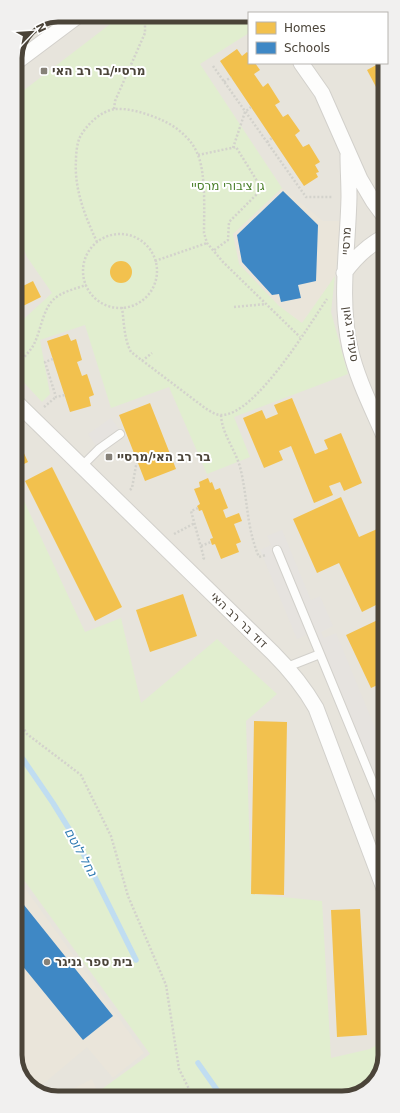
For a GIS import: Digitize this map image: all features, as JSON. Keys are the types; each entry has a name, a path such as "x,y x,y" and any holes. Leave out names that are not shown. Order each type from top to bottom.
{"street":[{"path":"22,58 70,22"},
{"name":"מרסיי","path":"302,64 322,93 341,134 348,154 373,202 378,208"},
{"name":"מרסיי","path":"344,273 349,198 348,154"},
{"name":"מרסיי","path":"344,273 363,251 378,241"},
{"name":"סעדיה גאון","path":"344,273 346,322 350,348 357,374 378,422"},
{"name":"דוד בר רב האי","path":"22,408 288,667 308,693 316,708 378,872"}],"lane":[{"path":"82,466 99,449 120,434"},
{"path":"277,550 378,795"},
{"path":"288,667 320,654"}],"path":[{"path":"114,110 114,101 145,33 144,22"},
{"path":"213,66 306,197 329,197"},
{"path":"224,82 231,77"},
{"path":"233,148 245,112 251,108"},
{"path":"97,242 82,208 78,183 76,160 80,138 84,131 99,116 114,110 140,112 166,122 185,136 198,155 202,174 204,233 207,243 213,251 300,338"},
{"path":"267,142 272,138"},
{"path":"198,155 236,147 262,189 229,222 228,240 213,251"},
{"path":"288,171 292,168"},
{"path":"113,234 129,235 138,238 151,251 157,269 156,277 149,293 142,300 122,308 112,307 104,304 91,293 86,285 84,276 85,260 90,249 97,242 113,234"},
{"path":"155,261 207,243"},
{"path":"122,308 125,336 128,347 132,352 205,408 221,415 230,413 250,401 276,374 344,273"},
{"path":"22,359 34,344 46,309 53,300 86,285"},
{"path":"234,307 266,304"},
{"path":"142,361 152,353"},
{"path":"53,358 45,362 56,397"},
{"path":"47,404 56,397 65,395"},
{"path":"221,415 222,424 240,469 253,544 259,557 277,550"},
{"path":"119,502 132,488 137,460"},
{"path":"190,572 204,558 191,511 198,508"},
{"path":"176,532 194,523"},
{"path":"201,546 211,542"},
{"path":"22,726 27,734 81,775 111,836 128,896 166,985 179,1069 191,1091"}],"shaded area":[{"path":"58,22 248,22 248,64 378,64 378,1060 376,1067 368,1081 352,1090 55,1091 48,1090 34,1082 29,1077 23,1065 22,55 23,48 32,32 44,25"},
{"path":"282,188 323,221 341,221 335,276 302,323 279,306 239,264 233,234"},
{"path":"111,418 124,436 101,453 88,434"},
{"path":"282,530 311,600 320,596 333,626 321,632 324,638 336,633 378,735 378,795 311,633 297,639 260,550 271,545 267,536"},
{"name":"בית ספר גניגר","path":"22,884 144,1053 113,1078 87,1047 40,1086 29,1077 23,1065"},
{"path":"92,1079 97,1091 69,1091"}],"green space":[{"name":"גן ציבורי מרסיי","path":"113,22 248,23 248,34 200,64 282,188 233,234 239,264 279,306 302,323 335,276 331,312 348,374 234,417 250,457 207,474 169,387 111,408 85,325 40,340 50,394 42,402 22,380 22,321 52,293 27,257 22,245 22,92"},
{"path":"22,497 85,632 121,618 141,703 217,639 277,694 246,721 251,894 322,901 331,1058 370,1049 378,1044 378,1060 371,1077 362,1085 347,1091 103,1091 102,1089 150,1054 22,877"}],"building: Homes":[{"path":"237,49 242,56 247,52 248,53 248,64 256,64 260,70 254,74 263,87 268,83 280,102 275,105 283,117 288,114 300,131 295,135 303,147 309,144 320,162 315,165 319,172 316,173 318,177 304,186 220,61"},
{"path":"378,64 378,91 367,70"},
{"path":"121,261 129,264 132,272 129,280 121,283 113,280 110,272 113,264"},
{"path":"33,281 41,297 22,306 22,286"},
{"path":"68,334 71,341 76,339 82,360 77,362 82,376 87,374 94,395 89,397 91,406 70,412 47,341"},
{"path":"292,398 315,454 328,449 324,440 341,433 362,483 344,491 340,482 329,486 333,495 314,503 291,446 279,451 283,460 264,468 243,418 262,410 266,419 278,414 274,405"},
{"path":"150,403 176,469 145,481 119,415"},
{"path":"22,449 28,462 22,465"},
{"path":"52,467 122,607 95,621 25,481"},
{"path":"208,478 210,483 212,482 215,490 220,488 228,508 223,510 226,518 239,513 242,521 234,524 241,542 236,544 239,552 221,559 215,544 212,545 210,539 213,538 202,510 199,511 197,506 200,504 194,489 200,487 199,482"},
{"path":"341,497 359,537 378,529 378,604 362,612 339,563 317,573 293,519"},
{"path":"183,594 197,636 150,652 136,610"},
{"path":"378,620 378,685 371,688 346,635"},
{"path":"254,721 287,722 284,895 251,894"},
{"path":"360,909 367,1035 337,1037 331,910"}],"building: Schools":[{"path":"283,191 318,225 316,281 298,285 301,298 281,302 279,294 272,295 242,262 237,235"},
{"path":"22,902 113,1016 83,1040 22,965"}],"waterway":[{"name":"נחל לוטם","path":"22,758 53,803 79,845 136,960"},
{"name":"נחל לוטם","path":"198,1063 218,1091"}],"place":[{"name":"מרסיי/בר רב האי","path":"44,71"},
{"name":"בר רב האי/מרסיי","path":"109,457"},
{"name":"בית ספר גניגר","path":"47,962"}]}
